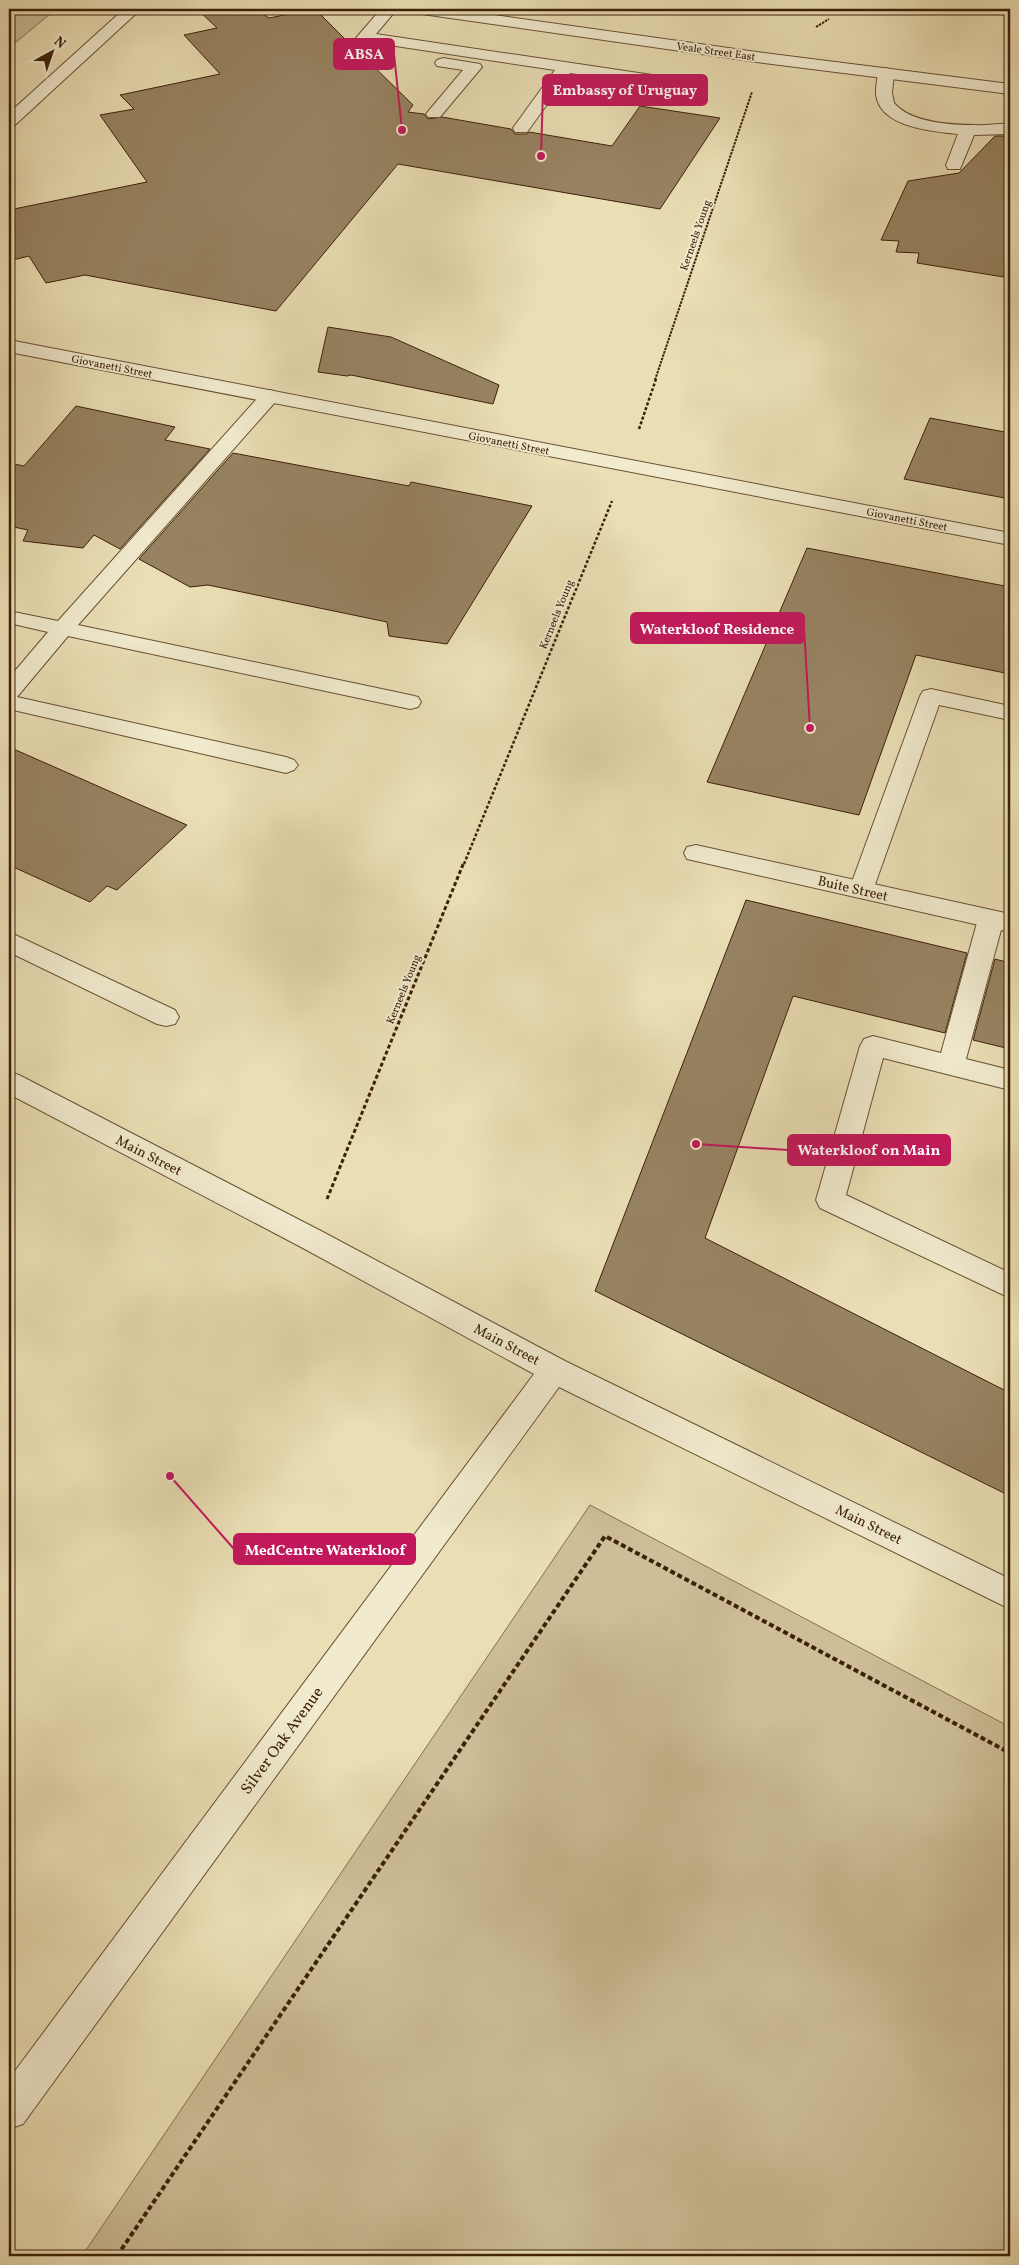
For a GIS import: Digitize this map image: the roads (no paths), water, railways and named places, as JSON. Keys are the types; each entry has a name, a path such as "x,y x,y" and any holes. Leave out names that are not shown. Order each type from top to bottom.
{"street":[{"path":"9,122 133,9"},
{"path":"389,9 364,38 479,61 566,68 652,80 662,84 663,90 658,99"},
{"name":"Veale Street East","path":"422,9 764,58 1010,89"},
{"path":"434,114 479,61"},
{"path":"521,128 566,68"},
{"path":"886,73 884,102 896,114 908,120 968,130 1010,129"},
{"path":"954,165 968,130"},
{"name":"Giovanetti Street","path":"9,346 1010,539"},
{"path":"9,692 62,629 270,396"},
{"path":"9,617 410,702"},
{"path":"862,890 931,696 1010,713"},
{"path":"9,702 286,765"},
{"name":"Buite Street","path":"696,853 1000,921"},
{"path":"951,1065 1000,921"},
{"path":"9,941 166,1017"},
{"path":"1010,1080 873,1046 830,1200 1010,1286"},
{"name":"Main Street","path":"9,1082 311,1239 554,1370 1010,1595"},
{"name":"Silver Oak Avenue","path":"9,2110 554,1370"}],"place":[{"name":"ABSA","path":"402,130"},
{"name":"Embassy of Uruguay","path":"541,156"},
{"name":"Waterkloof Residence","path":"810,728"},
{"name":"Waterkloof on Main","path":"696,1144"},
{"name":"MedCentre Waterkloof","path":"170,1476"}]}
